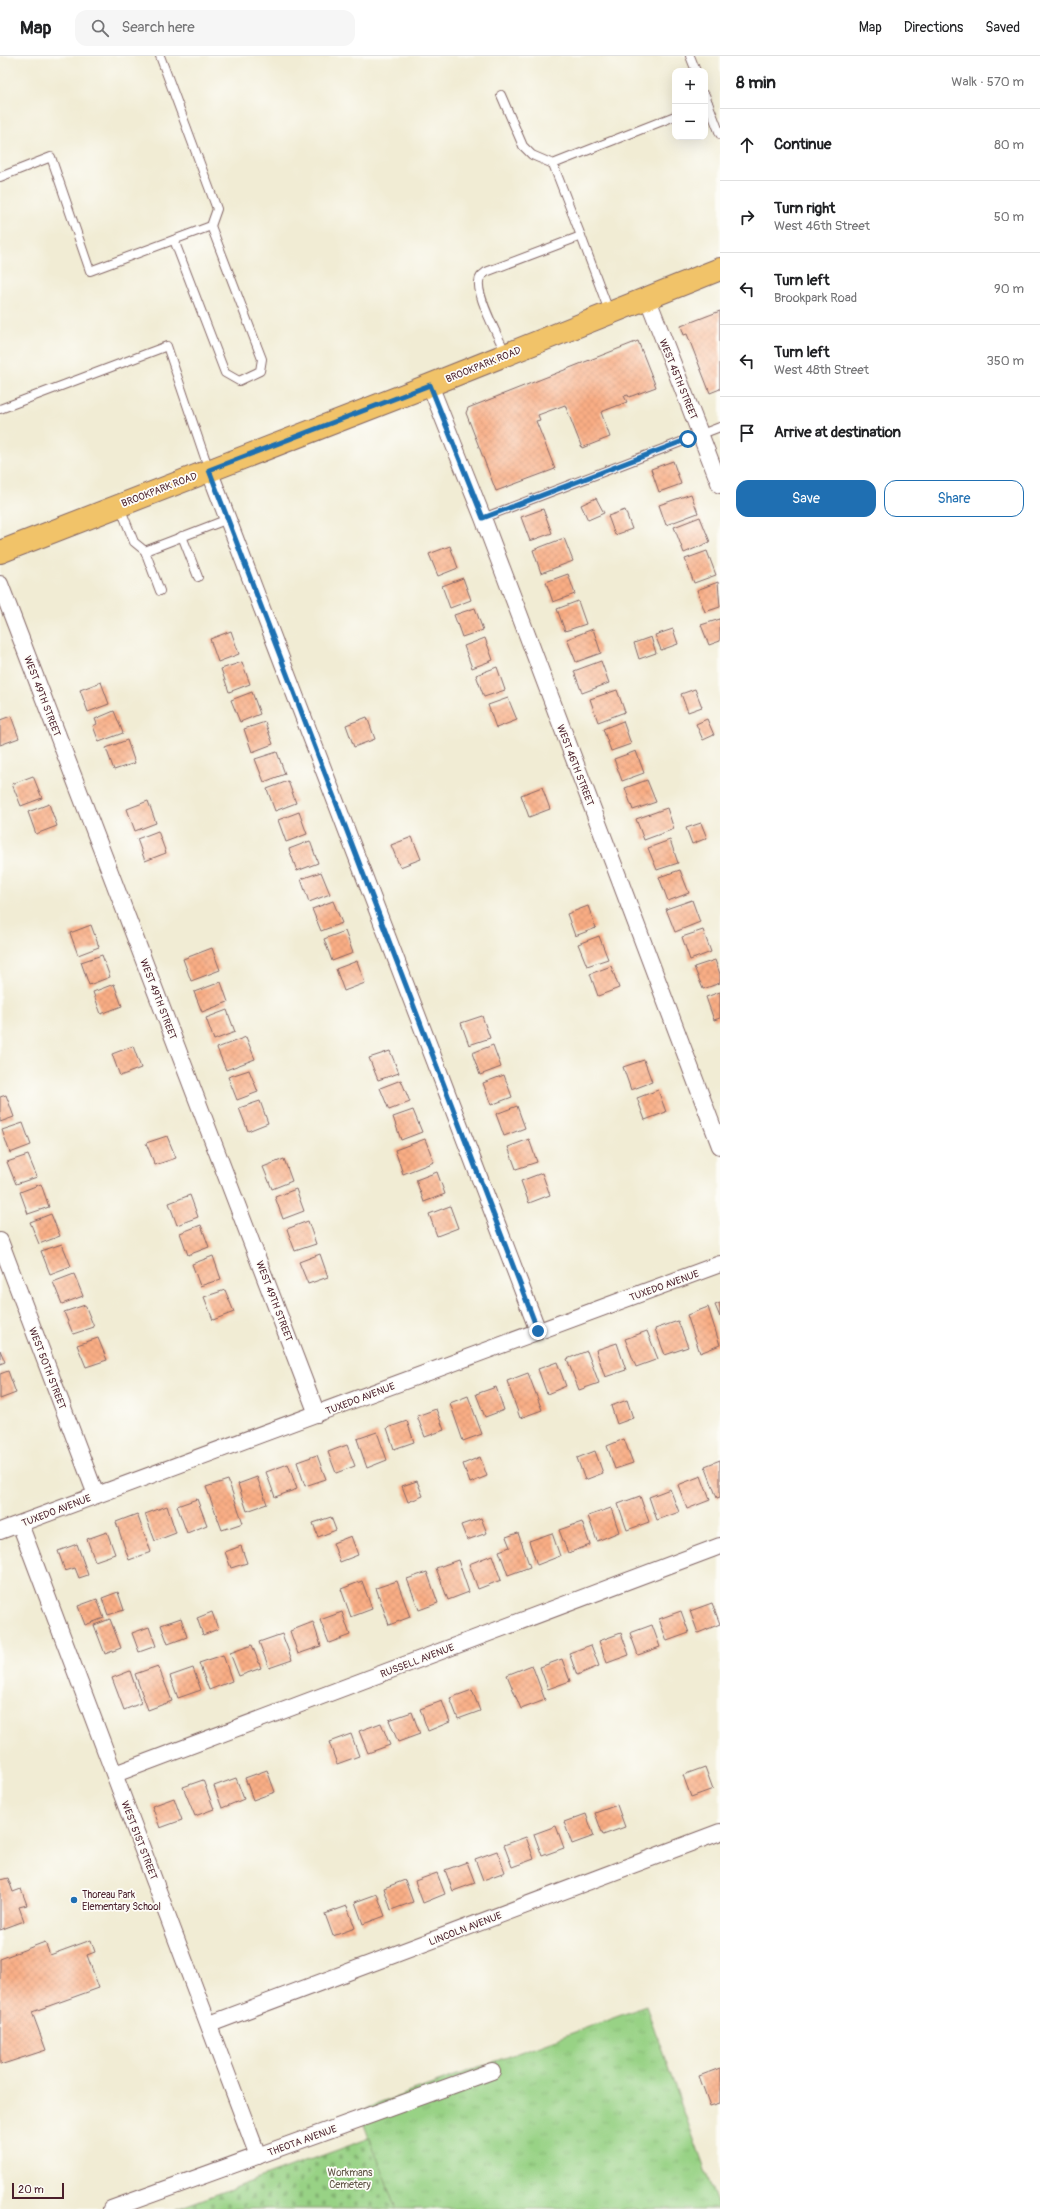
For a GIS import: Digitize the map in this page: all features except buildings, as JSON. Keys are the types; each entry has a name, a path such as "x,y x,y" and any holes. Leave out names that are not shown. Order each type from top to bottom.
{"main road":[{"name":"BROOKPARK ROAD","path":"0,552 430,385 720,269"}],"street":[{"name":"WEST 45TH STREET","path":"647,297 720,485"},
{"name":"WEST 46TH STREET","path":"430,385 483,518 720,1146"},
{"path":"209,470 538,1331"},
{"name":"WEST 49TH STREET","path":"0,584 318,1414"},
{"name":"WEST 50TH STREET","path":"0,1241 96,1495"},
{"name":"TUXEDO AVENUE","path":"0,1531 720,1264"},
{"name":"WEST 51ST STREET","path":"20,1524 210,2024 258,2156"},
{"name":"RUSSELL AVENUE","path":"115,1774 720,1546"},
{"name":"LINCOLN AVENUE","path":"210,2024 720,1832"},
{"name":"THEOTA AVENUE","path":"111,2209 492,2071"}],"lane":[{"path":"160,56 217,209 211,226 262,358 260,371 239,381 225,373 174,240"},
{"path":"690,56 695,68"},
{"path":"501,95 523,146 532,155 553,164 672,117"},
{"path":"707,104 720,134"},
{"path":"0,177 51,157 90,271 211,226"},
{"path":"553,164 610,313"},
{"path":"506,355 489,316 480,289 479,280 481,275 581,236"},
{"path":"0,409 166,346 209,470"},
{"path":"483,518 720,427"},
{"path":"119,505 134,542 145,551 160,591"},
{"path":"145,551 228,519"},
{"path":"182,536 198,577"}],"green space":[{"path":"646,2006 719,2209 395,2209 359,2111"},
{"name":"Workmans Cemetery","path":"370,2138 396,2209 176,2209"}],"place":[{"name":"Thoreau Park Elementary School","path":"74,1900"}],"route":[{"path":"538,1331 209,470 430,385 483,518 688,439"}]}
